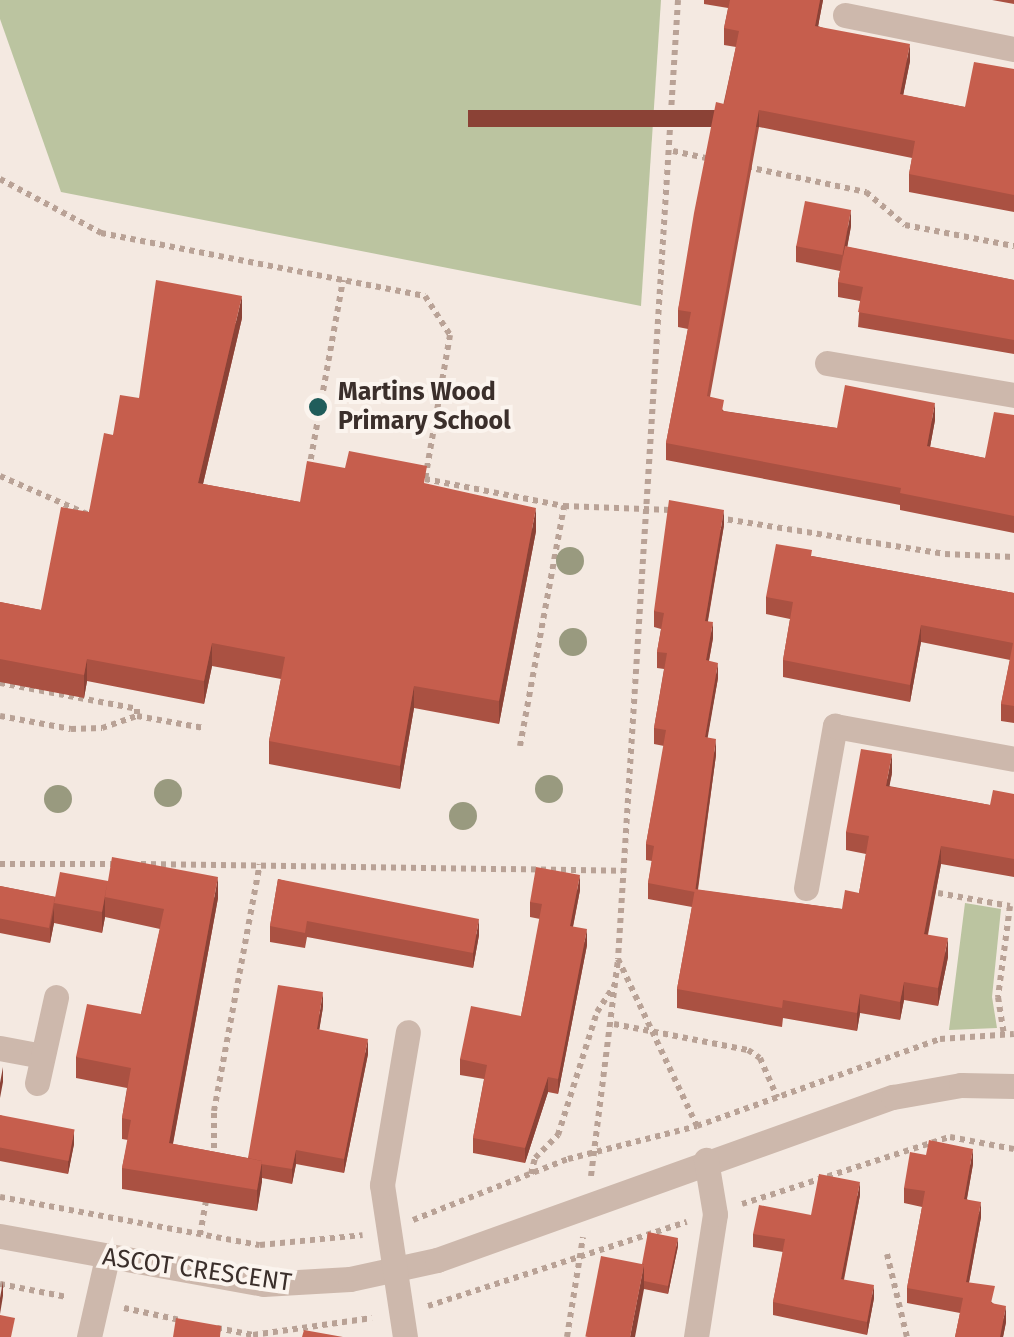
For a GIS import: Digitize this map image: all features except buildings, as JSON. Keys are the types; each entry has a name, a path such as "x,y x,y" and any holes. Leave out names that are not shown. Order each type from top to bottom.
{"street":[{"path":"845,15 1014,49"},
{"path":"827,363 1014,395"},
{"path":"806,888 835,726 1014,759"},
{"path":"37,1083 56,997"},
{"path":"405,1337 382,1185 408,1032"},
{"path":"0,1048 42,1056"},
{"name":"ASCOT CRESCENT","path":"0,1236 193,1273 306,1285 395,1272 706,1160 926,1088 1014,1086"},
{"path":"696,1337 715,1214 706,1160"},
{"path":"89,1337 108,1258"}],"path":[{"path":"590,1176 614,1024 645,506 672,151 678,0"},
{"path":"672,151 866,192 905,225 1014,246"},
{"path":"0,179 101,233 425,296 450,335 425,480 564,506 645,506 683,512"},
{"path":"305,488 343,280"},
{"path":"0,476 92,517"},
{"path":"520,746 564,506"},
{"path":"702,515 945,554 1014,557"},
{"path":"0,683 136,709 137,716"},
{"path":"0,716 70,729 102,728 137,716 204,728"},
{"path":"0,864 260,864 622,872"},
{"path":"212,1172 214,1111 260,864"},
{"path":"938,893 1010,906 998,996 1004,1034"},
{"path":"618,959 698,1126"},
{"path":"531,1176 535,1158 558,1135 596,1012 616,982"},
{"path":"614,1024 748,1050 760,1058 777,1097"},
{"path":"0,1197 260,1245 340,1241 386,1229 592,1151 698,1126 940,1040 1014,1034"},
{"path":"541,1270 950,1137 1014,1149"},
{"path":"193,1273 206,1201"},
{"path":"887,1254 907,1337"},
{"path":"567,1337 581,1255"}],"green space":[{"path":"0,0 661,0 641,306 61,192 0,19"},
{"path":"965,903 1001,909 992,997 997,1028 949,1030"}],"place":[{"name":"Martins Wood Primary School","path":"318,407"}]}
